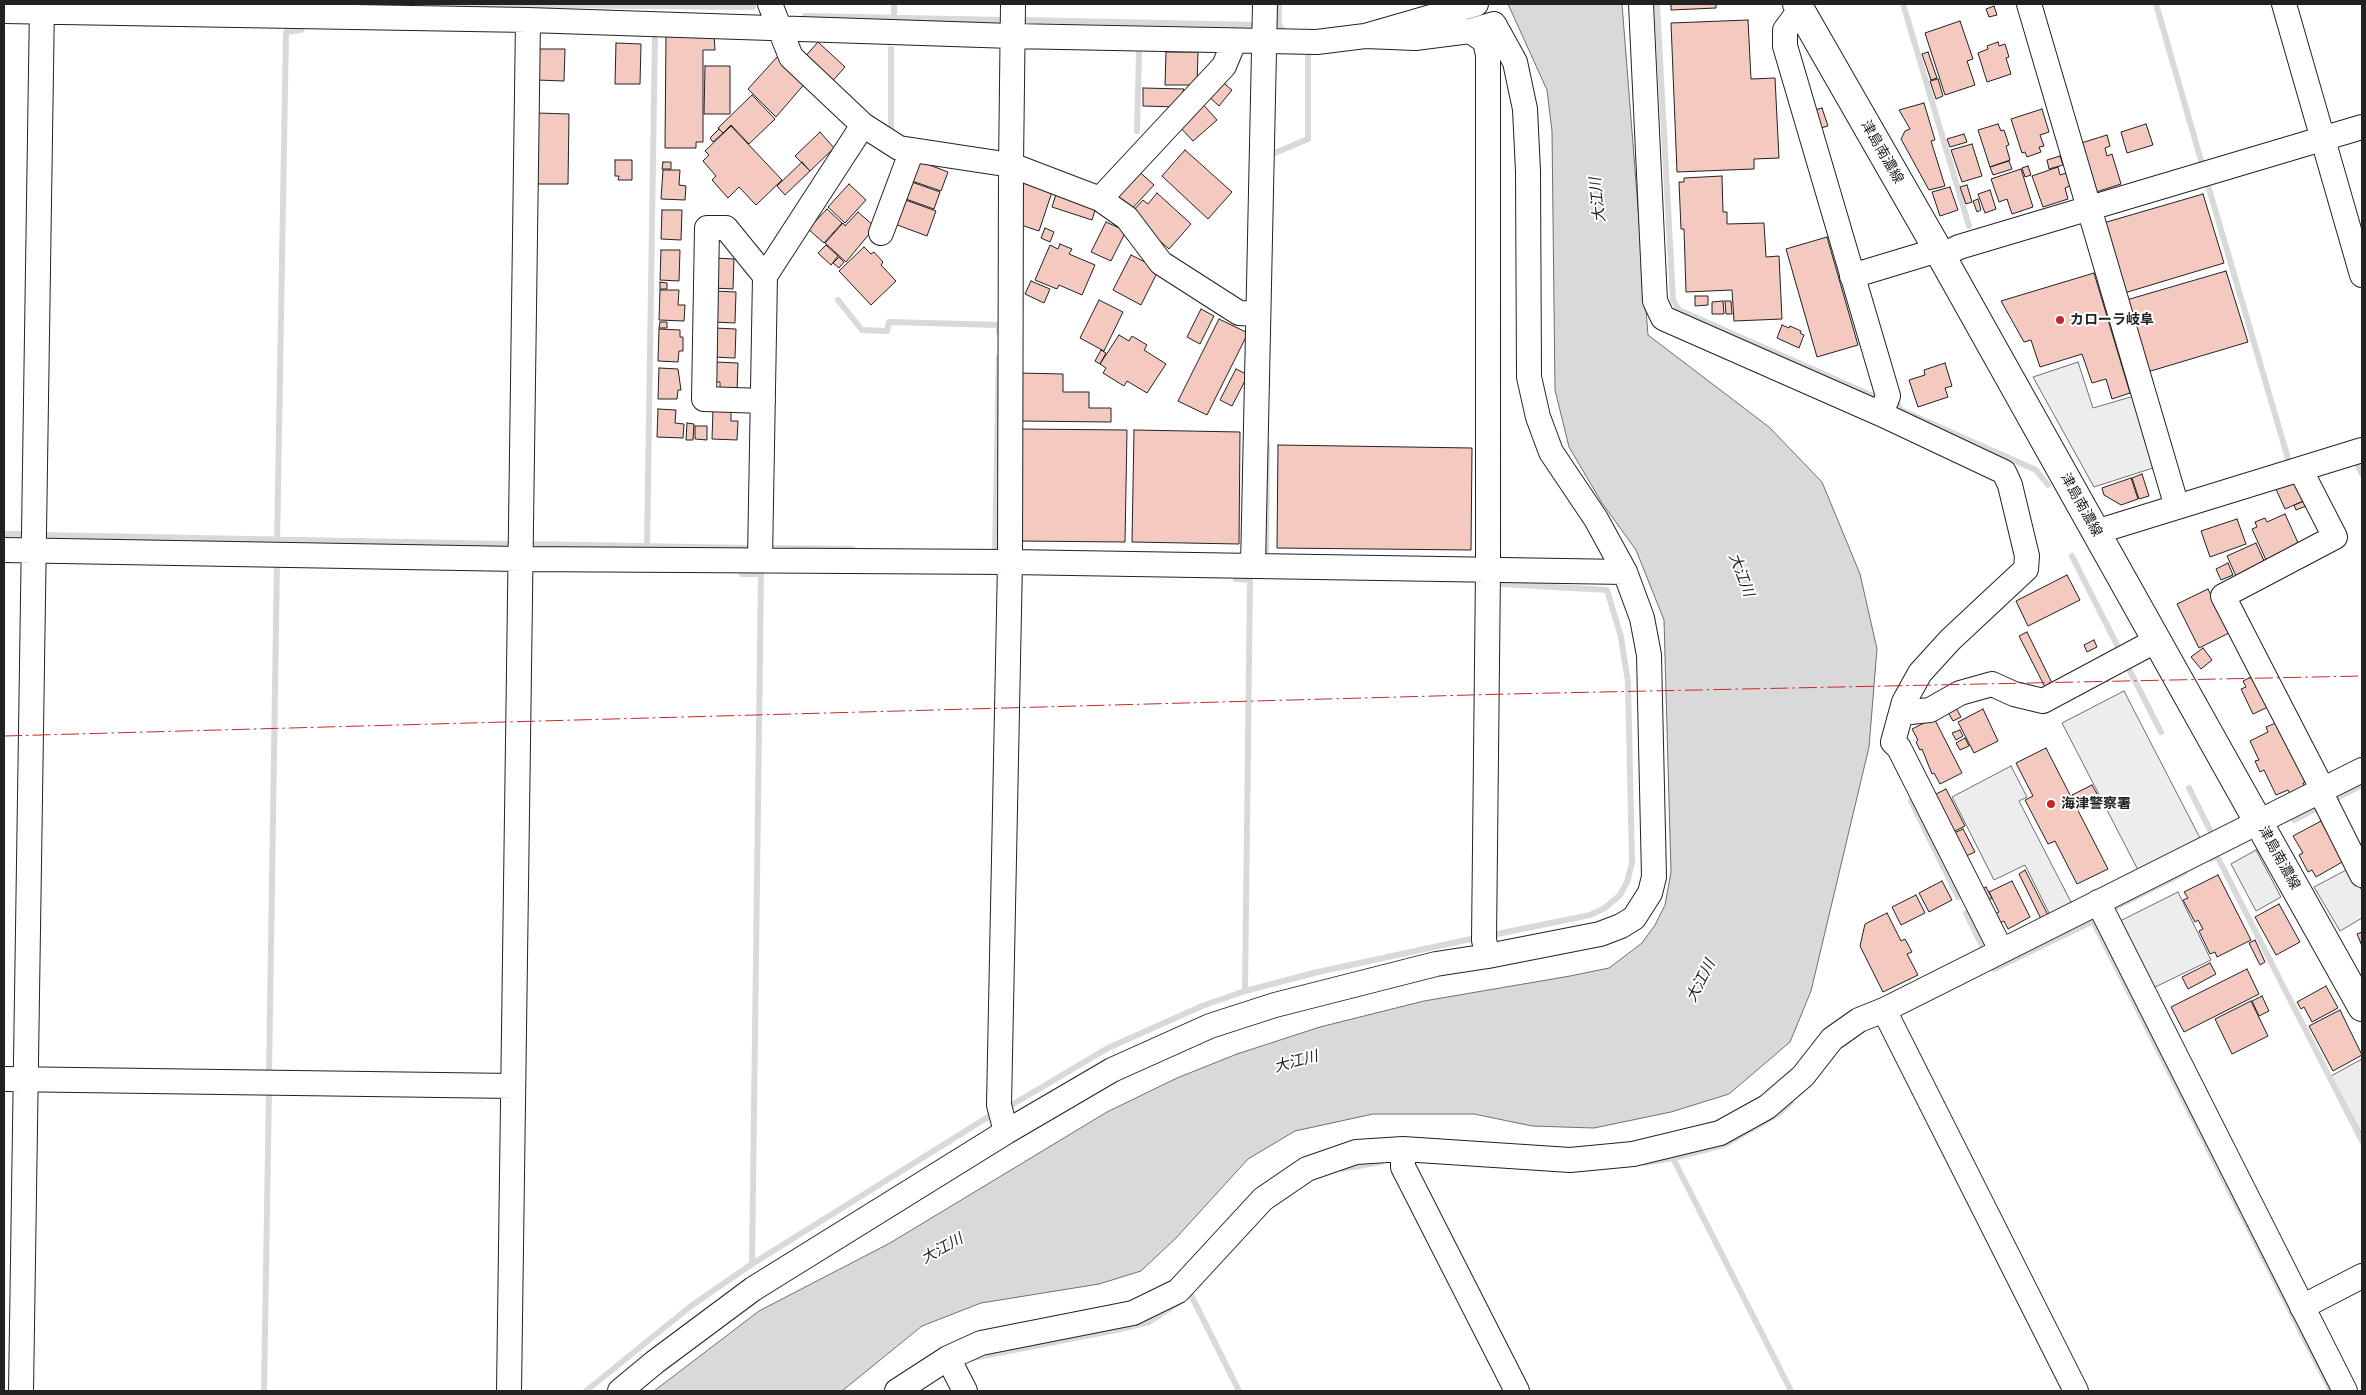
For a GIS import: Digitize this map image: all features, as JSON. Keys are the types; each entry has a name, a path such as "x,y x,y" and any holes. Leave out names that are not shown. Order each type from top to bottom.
{"main road":[{"name":"津島南濃線","path":"1798,7 1939,253 2362,1007"}],"street":[{"path":"770,4 791,56 863,125 899,148 1010,165 1100,199 1127,218 1161,263 1239,313 1257,314"},
{"path":"1006,1132 999,1105 1010,562 1010,165 1013,4"},
{"path":"1253,566 1265,4"},
{"path":"4,11 42,8 287,10 1012,36 1234,42 1316,42 1365,36 1476,4"},
{"path":"1641,4 1655,301 1663,318 1881,414 2004,472 2010,485 2028,556 2026,569 1950,640 1920,672 1904,702 1893,742 1899,748 2002,950"},
{"path":"2029,4 2177,507"},
{"path":"2284,4 2362,275"},
{"path":"1798,7 1785,30 1785,46 1888,396 1881,414"},
{"path":"21,1391 15,1079 34,550 42,8"},
{"path":"509,1391 519,559 528,20"},
{"path":"620,1391 655,1362 752,1289 1006,1132 1112,1070 1210,1026 1294,1000 1436,964 1600,934 1621,926 1634,918 1650,894 1654,876 1649,655 1642,618 1626,572 1596,519 1551,452 1538,417 1529,377 1528,171 1525,109 1515,62 1494,24 1470,31 1415,38 1365,36"},
{"path":"1470,31 1485,41 1488,55 1488,570 1484,940 1488,956"},
{"path":"1100,199 1224,66 1234,42"},
{"path":"760,559 765,276 863,125"},
{"path":"1852,276 1939,253 2362,127"},
{"path":"881,234 912,150"},
{"path":"763,401 704,399 707,228 726,228 765,276"},
{"path":"2096,532 2362,450"},
{"path":"2300,469 2335,536 2223,596 2362,875"},
{"path":"4,550 519,559 760,559 1626,572"},
{"path":"1900,713 1930,710 1960,693 1992,684 2014,694 2043,701 2157,640"},
{"path":"897,1391 948,1358 981,1343 1133,1313 1178,1291 1210,1254 1263,1199 1307,1170 1356,1152 1403,1149 1570,1160 1633,1154 1720,1134 1767,1108 1803,1076 1832,1040 1859,1020 1884,1010 2362,770"},
{"path":"2098,902 2345,1391"},
{"path":"1884,1010 2076,1391"},
{"path":"15,1079 513,1086"},
{"path":"1403,1149 1403,1167 1517,1391"},
{"path":"2302,1307 2362,1276"},
{"path":"948,1358 965,1391"}],"shaded area":[{"path":"2078,362 2093,408 2134,396 2156,467 2094,487 2033,377"},
{"path":"2124,691 2200,838 2138,870 2062,723"},
{"path":"2011,766 2027,797 2019,801 2073,906 2051,917 2025,865 1994,880 1952,797"},
{"path":"2256,850 2281,897 2256,911 2231,864"},
{"path":"2350,868 2362,891 2362,918 2340,931 2314,887"},
{"path":"2178,892 2211,960 2151,989 2118,922"},
{"path":"2362,1059 2362,1135 2331,1076"}],"water":[{"name":"大江川","path":"1508,4 1622,4 1648,335 1769,427 1822,482 1860,574 1877,649 1869,747 1811,991 1790,1042 1729,1094 1671,1112 1594,1128 1532,1126 1474,1114 1373,1114 1295,1131 1248,1159 1176,1238 1141,1271 1099,1284 981,1303 922,1326 842,1391 654,1391 759,1311 890,1243 1107,1112 1177,1078 1237,1054 1320,1027 1424,1001 1609,968 1642,943 1655,925 1665,905 1671,872 1664,620 1636,550 1602,503 1569,447 1555,390 1552,131 1547,90"}],"building":[{"path":"1671,4 1716,4 1716,8 1671,10"},
{"path":"1994,6 1997,15 1989,17 1986,9"},
{"path":"1748,20 1751,79 1775,78 1779,158 1754,159 1754,169 1677,172 1671,23"},
{"path":"1960,21 1973,59 1967,61 1975,85 1945,95 1925,33"},
{"path":"666,34 714,34 715,50 703,50 703,142 696,142 696,148 665,148"},
{"path":"818,42 845,67 830,84 803,59"},
{"path":"1998,42 1999,46 2005,44 2009,57 2006,58 2011,74 1987,82 1978,53 1988,49 1987,46"},
{"path":"616,43 641,44 640,84 615,84"},
{"path":"538,49 565,49 564,81 537,80"},
{"path":"1166,52 1198,52 1197,85 1165,85"},
{"path":"1928,52 1937,78 1931,80 1922,54"},
{"path":"778,56 807,81 776,117 748,89"},
{"path":"705,66 730,66 730,114 704,114"},
{"path":"1938,79 1943,96 1936,99 1930,81"},
{"path":"1220,80 1232,90 1219,106 1207,95"},
{"path":"1143,88 1184,89 1178,107 1143,106"},
{"path":"752,95 775,119 749,144 731,125 723,133 718,128"},
{"path":"1201,102 1217,120 1193,141 1177,124"},
{"path":"1924,103 1935,140 1931,141 1945,186 1929,190 1901,139 1905,131 1910,129 1899,110"},
{"path":"1822,108 1828,126 1817,129 1811,111"},
{"path":"2042,109 2049,132 2040,135 2044,146 2039,147 2041,152 2027,157 2025,152 2022,153 2011,119"},
{"path":"537,113 569,114 568,184 535,184"},
{"path":"1998,124 2001,131 2004,130 2009,145 2006,146 2010,160 1990,167 1978,130"},
{"path":"2146,124 2153,145 2127,153 2121,132"},
{"path":"731,126 782,180 756,205 739,187 728,198 712,180 716,176 703,161 709,155 705,151"},
{"path":"719,129 723,133 713,142 710,138"},
{"path":"820,132 834,148 810,171 795,156"},
{"path":"1964,134 1967,142 1950,147 1947,139"},
{"path":"2107,135 2110,146 2105,148 2107,156 2112,154 2121,184 2096,192 2078,144"},
{"path":"1972,144 1982,176 1962,182 1951,150"},
{"path":"1185,150 1232,192 1208,219 1162,176"},
{"path":"2060,156 2063,165 2049,169 2047,160"},
{"path":"615,160 632,160 632,180 618,180 619,176 615,176"},
{"path":"919,161 948,172 941,191 912,181"},
{"path":"2009,161 2012,169 1993,175 1990,167"},
{"path":"663,162 671,162 671,169 662,169"},
{"path":"802,162 810,171 785,195 777,186"},
{"path":"2028,166 2031,175 2025,177 2022,168"},
{"path":"2058,167 2060,175 2066,173 2070,186 2065,188 2068,199 2043,207 2032,176"},
{"path":"1135,168 1154,185 1128,213 1110,196"},
{"path":"2021,169 2033,207 2012,214 2007,199 1999,202 1991,179"},
{"path":"663,170 680,170 679,185 686,186 685,200 661,199"},
{"path":"1722,176 1723,212 1727,212 1727,224 1764,223 1766,257 1779,256 1782,319 1734,321 1732,290 1686,292 1684,229 1681,229 1679,182 1684,182 1684,178"},
{"path":"1023,179 1053,189 1039,231 1021,225"},
{"path":"909,181 940,192 934,209 903,198"},
{"path":"849,184 866,200 845,223 828,207"},
{"path":"1967,185 1972,202 1966,204 1960,187"},
{"path":"1950,187 1958,210 1940,216 1932,192"},
{"path":"1990,190 1996,209 1985,213 1978,194"},
{"path":"1057,191 1097,204 1092,220 1052,207"},
{"path":"1157,193 1191,224 1169,249 1130,214 1143,200 1148,204"},
{"path":"2203,194 2224,263 2121,294 2100,224"},
{"path":"900,198 936,211 927,236 892,223"},
{"path":"1978,199 1981,210 1977,212 1973,201"},
{"path":"827,209 842,223 824,243 808,229"},
{"path":"662,210 682,210 681,240 661,239"},
{"path":"858,212 875,227 846,262 825,243 843,223 845,226"},
{"path":"1106,222 1126,231 1111,261 1091,252"},
{"path":"1045,228 1054,232 1050,242 1041,238"},
{"path":"1827,237 1858,345 1817,357 1786,249"},
{"path":"1060,244 1072,249 1069,254 1095,265 1082,295 1059,285 1057,289 1035,280 1050,245 1058,249"},
{"path":"826,245 838,256 831,265 818,253"},
{"path":"864,247 871,254 874,252 883,262 881,265 896,281 871,305 839,271"},
{"path":"661,250 680,250 679,281 660,280"},
{"path":"1131,255 1159,269 1141,305 1113,290"},
{"path":"839,257 844,262 839,268 833,263"},
{"path":"715,258 734,259 733,289 714,288"},
{"path":"2226,271 2248,342 2144,373 2123,301"},
{"name":"カローラ岐阜","path":"2094,273 2130,393 2112,399 2106,379 2092,383 2082,354 2040,367 2031,340 2024,342 2001,301"},
{"path":"1031,281 1050,289 1044,303 1025,294"},
{"path":"660,282 667,283 667,289 660,289"},
{"path":"660,290 679,290 678,305 685,305 684,321 659,320"},
{"path":"714,291 736,292 735,323 713,322"},
{"path":"1695,296 1708,296 1708,305 1695,306"},
{"path":"1099,300 1123,312 1104,351 1080,338"},
{"path":"1723,301 1724,314 1712,314 1712,302"},
{"path":"1725,301 1731,301 1732,314 1726,314"},
{"path":"1201,309 1214,316 1200,344 1187,337"},
{"path":"1219,319 1248,333 1207,415 1178,401"},
{"path":"660,322 667,322 667,328 659,328"},
{"path":"1782,325 1801,331 1800,333 1804,335 1799,348 1777,338"},
{"path":"714,328 736,329 735,358 712,357"},
{"path":"659,329 680,330 680,337 683,337 683,351 679,351 678,362 658,361"},
{"path":"1119,335 1129,341 1132,336 1147,345 1144,350 1166,364 1147,393 1127,381 1124,386 1103,373 1106,368 1100,364"},
{"path":"1101,350 1106,353 1100,364 1095,361"},
{"path":"715,362 738,363 737,391 720,391 720,382 714,382"},
{"path":"1945,363 1952,386 1945,388 1948,397 1918,407 1909,380 1925,375 1924,370"},
{"path":"659,368 678,369 681,390 678,390 677,399 658,399"},
{"path":"1236,369 1248,375 1232,406 1220,400"},
{"path":"1019,373 1063,374 1063,392 1089,392 1089,408 1111,408 1111,422 1018,421"},
{"path":"658,409 676,410 675,423 684,424 683,438 657,437"},
{"path":"713,410 731,410 731,421 738,421 737,440 712,439"},
{"path":"687,423 694,424 693,440 686,440"},
{"path":"695,426 707,426 707,440 695,439"},
{"path":"1019,429 1127,430 1125,542 1018,541"},
{"path":"1134,430 1240,432 1239,544 1132,542"},
{"path":"1278,445 1472,448 1471,550 1277,548"},
{"path":"2142,474 2149,496 2139,499 2132,478"},
{"path":"2131,478 2138,499 2121,505 2104,495 2102,488"},
{"path":"2296,478 2306,500 2285,509 2275,487"},
{"path":"2304,501 2306,506 2296,510 2294,505"},
{"path":"2285,514 2299,545 2266,560 2252,529 2257,527 2255,522 2265,518 2267,522"},
{"path":"2237,519 2246,544 2210,557 2201,531"},
{"path":"2256,543 2265,563 2236,576 2227,556"},
{"path":"2228,563 2233,575 2221,580 2216,569"},
{"path":"2067,575 2080,600 2028,626 2016,601"},
{"path":"2208,589 2229,633 2199,648 2177,604"},
{"path":"2027,632 2053,685 2046,689 2019,636"},
{"path":"2094,640 2097,647 2087,652 2084,645"},
{"path":"2203,648 2212,660 2201,669 2191,657"},
{"path":"2253,676 2268,707 2253,714 2241,689 2246,687 2243,681"},
{"path":"1956,708 1961,717 1953,721 1948,712"},
{"path":"1983,709 1998,741 1974,753 1958,722"},
{"path":"1934,718 1962,773 1940,784 1934,773 1932,774 1922,749 1920,750 1916,742 1918,740 1912,729"},
{"path":"2276,723 2307,781 2303,783 2305,787 2290,794 2288,790 2276,795 2264,770 2260,772 2255,761 2259,760 2250,741 2268,732 2266,727"},
{"path":"1960,730 1963,736 1956,740 1952,733"},
{"path":"1965,738 1969,746 1960,750 1956,743"},
{"path":"2046,748 2108,869 2077,884 2055,841 2048,844 2025,800 2033,796 2016,763"},
{"path":"2092,785 2100,799 2079,809 2072,795"},
{"path":"1946,789 1965,826 1951,833 1932,796"},
{"path":"2321,821 2344,861 2316,877 2312,870 2308,872 2299,855 2303,853 2293,836"},
{"path":"1963,829 1975,852 1964,857 1952,834"},
{"path":"2025,870 2049,917 2042,921 2019,874"},
{"path":"2218,875 2251,940 2217,957 2215,952 2210,954 2199,931 2203,929 2198,920 2195,922 2183,900 2188,898 2184,892"},
{"path":"1942,881 1952,900 1929,912 1919,893"},
{"path":"2012,881 2030,917 2008,929 2004,921 1998,924 1993,915 1999,912 1989,892"},
{"path":"1986,887 1992,898 1985,902 1979,891"},
{"path":"1916,895 1925,913 1901,925 1892,907"},
{"path":"2279,904 2300,942 2276,955 2255,917"},
{"path":"1887,913 1901,941 1905,939 1912,952 1907,954 1918,975 1883,992 1860,946 1865,924"},
{"path":"2362,932 2362,946 2357,934"},
{"path":"2255,940 2265,962 2260,965 2249,943"},
{"path":"2210,963 2216,974 2188,989 2182,977"},
{"path":"2247,969 2259,994 2184,1032 2171,1007"},
{"path":"2326,986 2338,1008 2312,1022 2304,1007 2301,1009 2297,1002"},
{"path":"2262,996 2269,1011 2259,1016 2252,1001"},
{"path":"2251,1001 2268,1036 2232,1054 2215,1019"},
{"path":"2340,1010 2362,1055 2333,1071 2309,1026"}],"waterway":[{"path":"434,4 753,7"},
{"path":"894,4 894,18"},
{"path":"1279,4 1279,25 1283,31"},
{"path":"1657,4 1673,300 1679,310 1873,396 1879,395"},
{"path":"1903,4 1969,226"},
{"path":"2156,4 2202,164"},
{"path":"805,16 1005,20"},
{"path":"1021,20 1259,25"},
{"path":"277,545 286,32 301,30 302,25"},
{"path":"647,546 655,33"},
{"path":"891,49 891,128"},
{"path":"1137,131 1139,53"},
{"path":"1270,159 1270,155 1308,139 1308,55"},
{"path":"2207,182 2289,462 2284,464"},
{"path":"838,300 862,330 887,331 889,322 999,325 999,332"},
{"path":"995,552 999,357"},
{"path":"1894,399 1901,410 2036,470 2048,485"},
{"path":"1266,558 1267,444"},
{"path":"2356,462 2362,474"},
{"path":"4,534 26,534"},
{"path":"42,535 510,544"},
{"path":"530,544 749,548"},
{"path":"771,548 853,549"},
{"path":"2072,556 2120,651"},
{"path":"269,1074 277,562"},
{"path":"740,567 742,574 761,574 752,1264"},
{"path":"1236,575 1236,579 1250,580 1245,991"},
{"path":"1497,934 1590,915 1605,908 1620,895 1627,882 1632,863 1628,682 1621,637 1607,590 1501,584 1501,580"},
{"path":"2130,671 2161,732"},
{"path":"2331,801 2362,785"},
{"path":"2189,788 2212,834"},
{"path":"1911,801 1958,897"},
{"path":"2294,820 2319,807"},
{"path":"2211,859 2217,856 2362,1141"},
{"path":"2112,909 2185,872"},
{"path":"1966,913 1984,950"},
{"path":"1992,965 1994,969 2093,921 2331,1391"},
{"path":"1010,1106 1108,1048 1202,1006 1245,991 1318,972 1471,939"},
{"path":"264,1391 269,1090"},
{"path":"1791,1102 1778,1114 1724,1145 1673,1158 1791,1391"},
{"path":"586,1391 691,1306 752,1264 988,1117"},
{"path":"1644,1163 1673,1158"},
{"path":"1342,1169 1381,1162"},
{"path":"1190,1293 1239,1391"},
{"path":"973,1358 1149,1322 1181,1301"}],"power":[{"path":"4,736 1506,694 2362,676"}],"place":[{"name":"カローラ岐阜","path":"2060,320"},
{"name":"海津警察署","path":"2051,804"}]}
